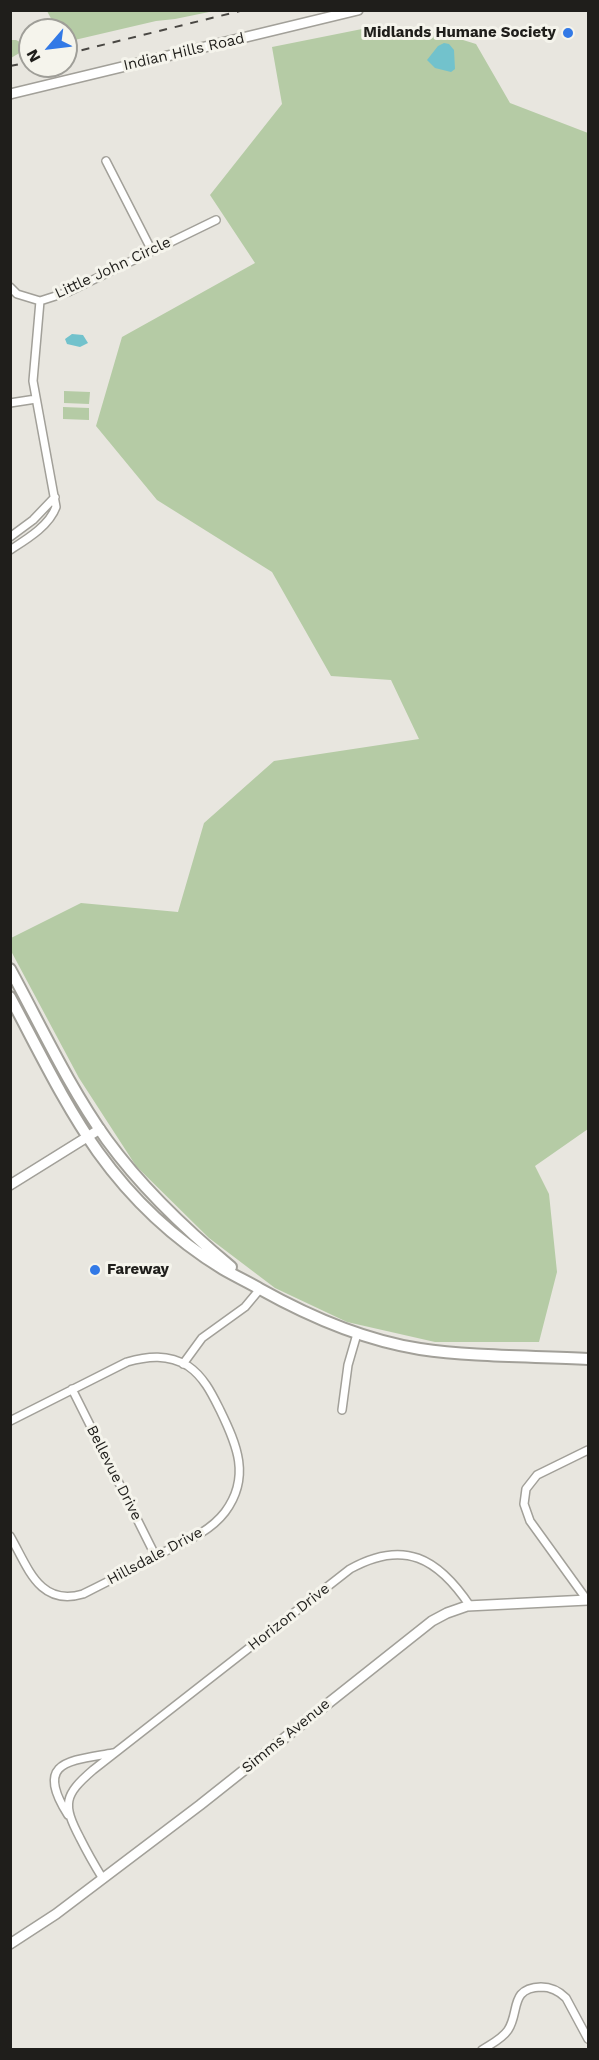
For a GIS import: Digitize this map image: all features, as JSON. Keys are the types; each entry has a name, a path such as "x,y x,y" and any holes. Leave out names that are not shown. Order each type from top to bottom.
{"main road":[{"path":"10,969 80,1098 130,1170 159,1203 215,1254 260,1289"},
{"path":"10,997 88,1137 116,1176 151,1213 205,1257 309,1315 357,1334 397,1345 427,1350 588,1359"}],"street":[{"name":"Indian Hills Road","path":"10,94 358,10"},
{"path":"106,161 152,251"},
{"name":"Little John Circle","path":"10,287 17,294 40,301 68,292 216,220"},
{"path":"10,550 38,531 54,513 56,507 33,381 40,301"},
{"path":"10,403 36,399"},
{"path":"10,537 33,520 55,497"},
{"path":"10,1185 100,1129"},
{"path":"10,1421 127,1362 145,1357 162,1357 183,1364 202,1338 245,1307 260,1289"},
{"path":"342,1410 348,1365 357,1334"},
{"name":"Hillsdale Drive","path":"10,1536 35,1580 44,1590 59,1596 74,1597 156,1557 214,1523 235,1495 240,1471 238,1451 206,1383 183,1364"},
{"name":"Bellevue Drive","path":"72,1389 156,1557"},
{"path":"587,1600 530,1521 524,1504 526,1489 537,1475 588,1450"},
{"name":"Horizon Drive","path":"68,1815 69,1800 76,1786 350,1569 364,1561 398,1555 428,1562 449,1577 470,1606"},
{"name":"Simms Avenue","path":"10,1944 44,1923 201,1805 417,1631 447,1613 470,1606 587,1600"},
{"name":"Horizon Drive","path":"103,1879 54,1789 53,1780 57,1770 67,1762 116,1753"},
{"path":"482,2049 505,2035 511,2025 519,1997 529,1988 551,1988 566,1998 588,2039"}],"green space":[{"path":"47,11 214,11 156,21 78,39 78,18 51,18"},
{"path":"372,27 437,32 476,44 510,103 588,133 588,1129 535,1166 549,1194 557,1272 539,1342 435,1342 347,1322 275,1288 209,1238 136,1166 79,1078 11,951 11,938 81,903 178,912 204,823 274,761 419,739 391,680 331,676 272,572 157,500 96,426 122,337 255,263 210,195 282,104 272,47"},
{"path":"11,40 16,40 18,41 18,54 11,58"},
{"path":"64,391 90,392 89,404 64,403"},
{"path":"63,407 89,408 89,420 63,419"}],"water":[{"path":"444,43 449,44 454,50 455,69 451,72 435,68 427,60 438,46"},
{"path":"72,334 83,335 88,343 80,347 67,344 65,339"}],"railway":[{"path":"78,51 244,10"},
{"path":"10,66 18,64"}],"place":[{"name":"Midlands Humane Society","path":"568,33"},
{"name":"Fareway","path":"95,1270"}]}
